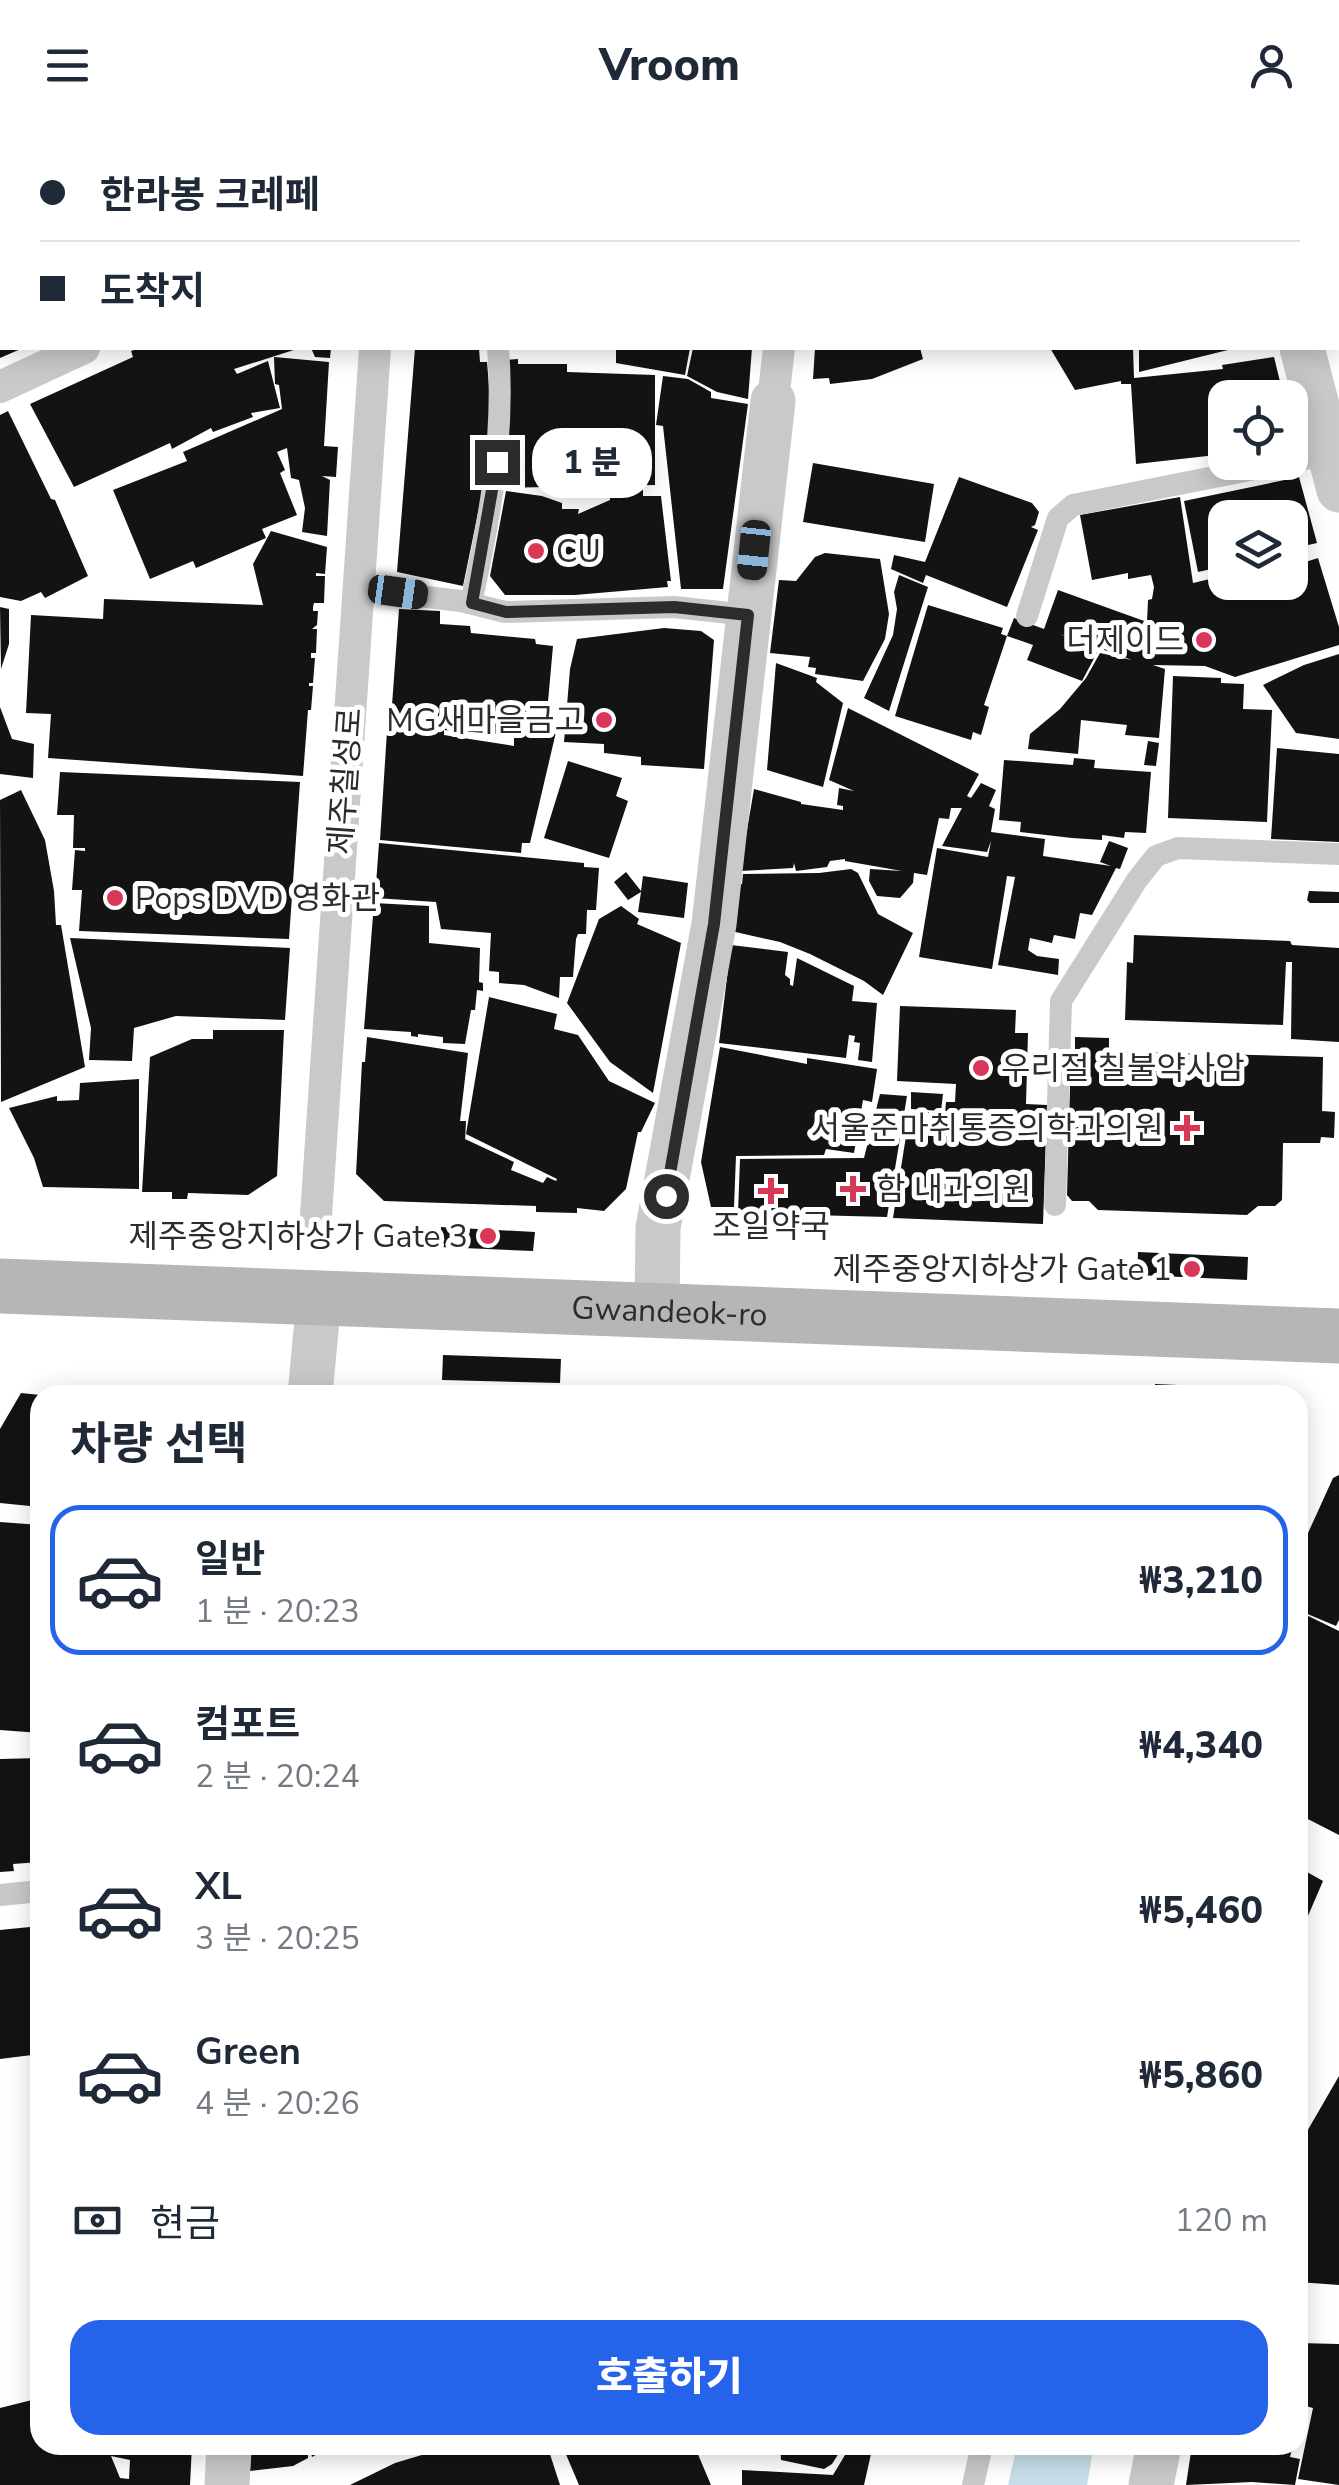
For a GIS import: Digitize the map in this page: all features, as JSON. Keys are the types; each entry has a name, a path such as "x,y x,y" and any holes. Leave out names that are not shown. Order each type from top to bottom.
{"main road":[{"name":"Gwandeok-ro","path":"10,1285 1339,1336"}],"street":[{"path":"0,387 80,350"},
{"name":"제주칠성로","path":"316,1215 375,350"},
{"path":"657,1311 658,1228 714,924 778,350"},
{"path":"1303,350 1334,472"},
{"path":"311,1385 320,1298"},
{"path":"227,2485 228,2455"},
{"path":"1152,2485 1157,2455"}],"lane":[{"path":"472,603 495,485 498,350"},
{"path":"1027,616 1058,518 1073,504 1334,472"},
{"path":"358,589 472,603 506,612 674,607 748,615"},
{"path":"1055,1205 1061,1001 1156,856 1178,848 1339,854"},
{"path":"0,1895 30,1892"},
{"path":"973,2485 980,2455"}],"water":[{"path":"1015,2455 1092,2455 1087,2485 1008,2485"}],"building":[{"path":"0,350 18,350 0,358"},
{"path":"294,350 234,369 237,374 268,361 280,408 251,413 253,417 213,432 211,428 172,449 170,443 74,487 30,404 133,357 131,351"},
{"path":"312,350 331,350 330,358 315,357"},
{"path":"415,350 479,350 480,362 487,362 491,409 485,479 463,586 397,572"},
{"path":"616,350 690,350 685,375 616,363"},
{"path":"693,350 752,350 748,399 717,392 687,376"},
{"path":"815,350 921,350 923,359 872,379 830,384 829,378 813,379"},
{"path":"1051,350 1133,350 1134,378 1223,369 1222,365 1274,357 1280,380 1208,380 1208,456 1136,464 1131,384 1121,381 1075,390"},
{"path":"1139,350 1228,350 1139,372"},
{"path":"274,357 329,362 324,446 338,447 336,477 322,476 330,480 327,536 302,532 305,508 299,480 291,478 287,448 277,452 285,470 280,473 297,515 262,529 266,538 196,568 193,561 150,579 113,490 187,461 183,452 282,409 279,385 275,384"},
{"path":"518,359 518,364 567,364 567,372 655,375 655,485 498,488 502,360"},
{"path":"663,376 688,379 711,392 711,398 748,404 723,589 681,589 663,426 656,425"},
{"path":"8,411 51,499 55,500 88,576 45,598 41,592 21,601 0,597 0,415"},
{"path":"813,463 934,484 925,542 803,522"},
{"path":"959,477 1032,503 1039,512 1031,527 1038,530 1007,607 926,575 923,583 891,569 894,555 925,562"},
{"path":"1285,480 1300,480 1305,500 1208,500 1208,570 1198,572 1184,501"},
{"path":"643,489 643,496 661,496 671,581 667,581 668,587 575,595 505,595 490,576 506,491 542,496 562,503 562,509 579,509 578,514 610,500 610,496"},
{"path":"1180,497 1193,583 1208,579 1208,600 1308,600 1308,561 1318,558 1339,627 1339,645 1235,677 1205,666 1153,665 1165,669 1159,738 1125,735 1127,725 1081,720 1078,754 1028,749 1030,734 1060,709 1086,678 1100,653 1132,660 1060,634 1098,651 1082,681 1027,660 1033,645 1007,636 1014,618 1044,629 1058,590 1147,622 1148,600 1152,599 1154,587 1151,575 1128,579 1128,573 1092,580 1080,515"},
{"path":"1308,510 1317,543 1308,545"},
{"path":"271,531 327,547 325,574 316,573 325,576 324,603 314,603 313,607 313,611 318,611 317,625 312,629 317,629 316,653 311,653 311,658 315,658 313,683 309,683 313,686 303,776 48,758 51,714 26,713 31,615 103,619 104,599 263,605 253,564"},
{"path":"825,553 880,559 889,614 885,639 863,681 815,674 816,668 808,667 810,657 770,653 779,580 796,581 815,557"},
{"path":"899,575 928,587 889,711 864,698 893,635 897,609 894,592"},
{"path":"928,605 1003,628 1001,634 1007,636 984,705 989,707 981,735 973,732 971,740 895,716"},
{"path":"0,607 9,609 9,644 1,669"},
{"path":"399,609 440,611 440,624 470,626 471,633 535,639 536,644 553,646 547,713 551,714 550,730 556,732 530,843 522,843 521,853 380,840 387,731 395,732 396,710 392,705","holes":["444,730 514,735 514,746 444,735"]},
{"path":"664,628 701,631 714,640 704,769 641,765 641,757 604,753 604,744 564,742 570,669 577,639"},
{"path":"1339,654 1339,739 1296,733 1263,685 1304,665"},
{"path":"776,663 817,678 816,682 843,703 823,787 767,770"},
{"path":"1173,676 1221,678 1221,683 1244,684 1243,709 1272,710 1267,822 1168,818"},
{"path":"0,707 12,739 34,744 33,778 0,774"},
{"path":"848,708 979,774 967,796 971,798 981,783 996,790 989,806 995,809 991,832 1045,839 1043,856 1111,866 1100,862 1109,841 1128,848 1092,915 1080,913 1075,939 1054,935 1052,943 1030,938 1028,950 1037,956 1059,959 1058,975 998,965 1015,877 1007,876 992,969 919,957 937,848 988,857 991,841 987,852 942,846 962,808 951,808 949,819 939,818 927,875 914,873 913,883 900,898 877,896 869,881 870,869 902,871 845,859 830,861 827,867 796,871 794,863 793,868 740,871 754,789 801,804 843,810 843,806 837,805 839,788 854,791 829,780"},
{"path":"1148,741 1159,743 1156,766 1144,765"},
{"path":"1277,748 1339,754 1339,842 1271,839"},
{"path":"1074,758 1095,760 1094,768 1151,772 1146,833 1125,832 1124,838 1102,835 1102,840 1072,838 1020,832 1021,822 999,820 1004,760 1073,765"},
{"path":"568,761 622,778 616,796 628,801 609,858 544,838"},
{"path":"60,772 300,782 289,939 79,931 82,890 72,890 75,850 85,848 73,848 74,815 57,815"},
{"path":"21,790 45,840 56,925 61,925 85,1067 1,1102 0,800"},
{"path":"379,843 584,863 584,867 599,868 596,910 587,910 586,934 578,934 576,939 573,977 560,977 559,998 524,985 499,983 499,972 489,971 491,933 441,929 436,902 375,898"},
{"path":"851,869 858,873 878,914 913,933 883,995 810,954 780,942 731,931 736,885 742,884 743,874"},
{"path":"626,872 641,891 643,876 688,883 684,918 638,912 641,892 628,900 614,882"},
{"path":"1309,891 1339,892 1339,903 1310,903"},
{"path":"374,903 429,906 429,943 480,948 479,982 483,983 483,991 477,990 465,1044 443,1043 443,1037 411,1036 411,1032 364,1029"},
{"path":"621,906 639,919 637,924 681,943 653,1093 610,1062 567,1003 599,919"},
{"path":"1134,935 1290,941 1292,945 1339,948 1339,1042 1291,1039 1292,962 1286,962 1283,1025 1125,1020 1127,962 1133,963"},
{"path":"70,938 290,948 285,1020 176,1016 134,1028 132,1061 89,1060 91,1028"},
{"path":"731,945 788,952 785,975 790,985 793,986 797,958 854,986 852,1001 877,1003 872,1062 858,1060 860,1043 849,1035 846,1058 719,1043"},
{"path":"489,997 557,1014 554,1029 578,1035 609,1081 655,1103 638,1132 626,1189 604,1211 577,1208 577,1213 536,1212 536,1206 384,1201 356,1174 367,1037 468,1053 460,1121 466,1121 465,1139 514,1162 511,1170 543,1183 547,1177 557,1179 466,1134"},
{"path":"900,1006 1016,1010 1015,1033 1028,1033 1026,1104 1047,1105 1043,1224 893,1218 910,1111 945,1113 946,1102 955,1102 956,1084 897,1081"},
{"path":"213,1030 284,1030 277,1176 248,1195 188,1193 187,1199 172,1199 172,1192 142,1192 150,1057 192,1039 213,1039"},
{"path":"1075,1037 1109,1038 1109,1051 1323,1057 1322,1111 1335,1112 1334,1138 1321,1137 1320,1143 1283,1143 1282,1200 1275,1206 1258,1206 1247,1215 1098,1210 1089,1201 1072,1201 1067,1195 1071,1051 1075,1051"},
{"path":"720,1047 807,1064 807,1058 877,1069 872,1102 863,1100 854,1153 826,1149 824,1155 736,1156 734,1207 711,1207 701,1162"},
{"path":"139,1079 139,1189 43,1187 34,1158 9,1108 57,1096 57,1101 79,1100 80,1083"},
{"path":"911,1092 943,1094 941,1111 911,1109"},
{"path":"880,1094 907,1096 887,1217 738,1213 740,1159 864,1158"},
{"name":"제주중앙지하상가 Gate 3","path":"441,1227 535,1232 533,1251 440,1247"},
{"name":"제주중앙지하상가 Gate 1","path":"1138,1252 1248,1257 1247,1280 1137,1275"},
{"path":"443,1355 561,1359 560,1383 442,1380"},
{"path":"21,1393 30,1394 30,1506 0,1503 0,1429"},
{"path":"1339,1475 1336,1626 1308,1614 1308,1533 1333,1478"},
{"path":"0,1522 30,1524 30,1732 0,1730"},
{"path":"1308,1616 1339,1631 1339,1835 1308,1819"},
{"path":"30,1758 30,1863 13,1864 14,1871 0,1872 0,1759"},
{"path":"1308,1873 1323,1881 1308,1916"},
{"path":"30,1927 30,2055 0,2059 0,1930"},
{"path":"1339,2076 1339,2285 1308,2283 1308,2130"},
{"path":"1308,2343 1339,2344 1339,2485 1298,2479 1303,2455 1308,2455 1313,2408 1308,2407"},
{"path":"30,2400 30,2455 192,2455 190,2485 0,2485 0,2408","holes":["111,2456 130,2460 129,2479 120,2478"]},
{"path":"251,2455 308,2455 293,2466 250,2471"},
{"path":"422,2455 550,2455 560,2485 350,2485"},
{"path":"566,2455 698,2455 711,2485 579,2485"},
{"path":"781,2455 838,2455 824,2469 781,2460"},
{"path":"845,2455 871,2455 864,2485 742,2485 742,2470 833,2475"},
{"path":"1190,2455 1290,2455 1300,2459 1295,2485 1186,2485"}],"place":[{"name":"CU","path":"536,551"},
{"name":"더제이드","path":"1204,640"},
{"name":"MG새마을금고","path":"604,720"},
{"name":"Pops DVD 영화관","path":"115,898"},
{"name":"우리절 칠불약사암","path":"981,1068"},
{"name":"서울준마취통증의학과의원","path":"1187,1128"},
{"name":"함 내과의원","path":"853,1189"},
{"name":"조일약국","path":"771,1191"},
{"name":"제주중앙지하상가 Gate 3","path":"488,1236"},
{"name":"제주중앙지하상가 Gate 1","path":"1192,1269"}],"route":[{"path":"497,462 472,603 506,612 674,607 748,615 714,924 666,1196"}]}
